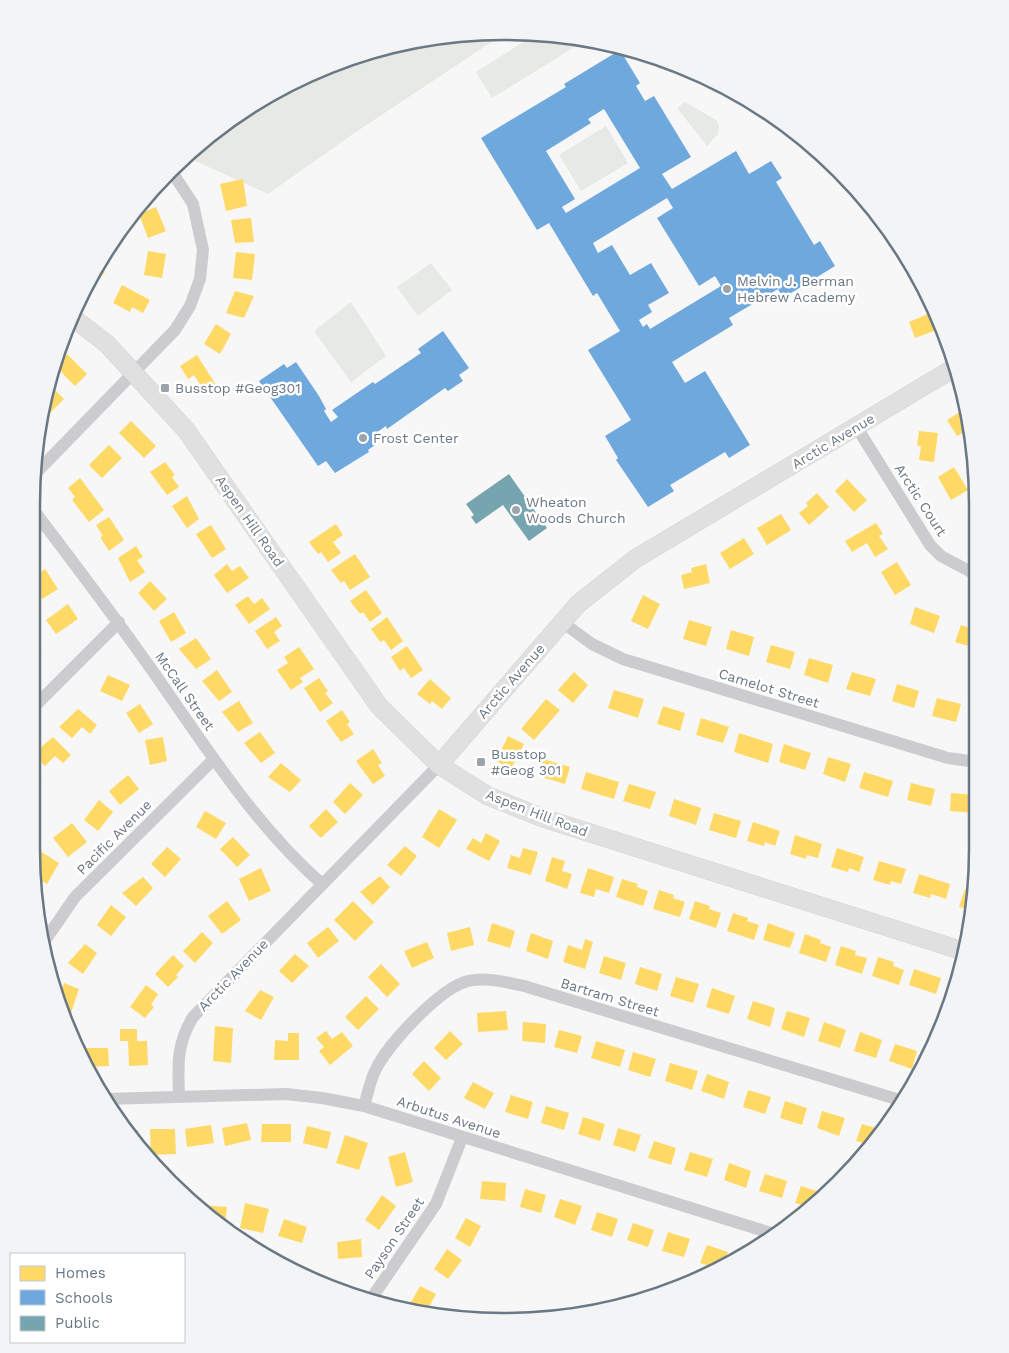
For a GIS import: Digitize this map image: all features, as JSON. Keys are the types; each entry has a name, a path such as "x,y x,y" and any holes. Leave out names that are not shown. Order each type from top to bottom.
{"street":[{"path":"42,467 175,330 190,306 200,279 203,250 194,204 175,177"},
{"name":"Aspen Hill Road","path":"78,321 106,344 186,430 379,706 439,765 488,796 543,818 958,949"},
{"name":"Arctic Avenue","path":"179,1097 177,1056 186,1029 193,1017 439,765 578,604 635,560 949,371"},
{"name":"Arctic Court","path":"856,426 930,544 941,556 969,571"},
{"name":"McCall Street","path":"40,518 119,622 214,758 273,836 290,855 322,884"},
{"path":"40,701 119,622"},
{"name":"Camelot Street","path":"562,622 592,644 623,659 948,758 969,761"},
{"name":"Pacific Avenue","path":"48,936 76,897 214,758"},
{"name":"Bartram Street","path":"364,1106 375,1070 391,1044 446,991 466,982 480,979 498,980 524,986 895,1100"},
{"name":"Arbutus Avenue","path":"113,1099 286,1094 322,1098 364,1106 767,1232"},
{"name":"Payson Street","path":"374,1294 436,1204 462,1138"}],"shaded area":[{"path":"494,40 353,134 268,194 193,160 246,118 272,102 327,75 384,56 414,49 444,44"},
{"path":"525,41 576,46 492,98 476,72"},
{"path":"685,102 716,120 719,125 718,134 707,146 677,108"},
{"path":"606,126 628,163 581,191 559,155"},
{"path":"431,263 452,290 418,316 397,287"},
{"path":"351,302 386,356 351,382 314,331"}],"building: Homes":[{"path":"243,179 247,206 226,211 220,184"},
{"path":"156,207 166,231 148,238 140,217 144,212"},
{"path":"251,218 254,242 235,243 231,220"},
{"path":"148,251 166,254 162,278 144,275"},
{"path":"236,252 255,254 252,280 233,278"},
{"path":"103,271 105,272 96,283"},
{"path":"122,285 150,300 143,313 132,307 130,312 113,303"},
{"path":"235,291 254,296 244,318 226,313"},
{"path":"928,314 935,330 915,338 909,322"},
{"path":"216,324 231,334 220,354 204,344"},
{"path":"67,354 87,374 75,386 60,371"},
{"path":"197,355 216,385 205,392 194,375 188,379 180,366"},
{"path":"55,390 64,399 49,414"},
{"path":"960,412 963,433 957,436 947,420"},
{"path":"131,421 156,446 144,458 119,433"},
{"path":"919,431 938,433 934,462 919,460 921,446 917,446"},
{"path":"109,445 122,458 102,478 89,465"},
{"path":"165,462 175,475 172,477 179,487 167,495 150,472"},
{"path":"954,467 968,490 951,500 938,477"},
{"path":"80,478 104,510 89,522 72,500 75,497 68,488"},
{"path":"847,479 867,500 854,512 835,491"},
{"path":"817,493 829,507 809,525 799,513 808,506 806,503"},
{"path":"187,496 199,519 187,528 172,506"},
{"path":"781,514 791,530 767,545 757,528"},
{"path":"109,517 124,540 109,551 100,537 103,536 96,525"},
{"path":"876,523 883,534 879,536 888,549 875,557 867,543 852,552 845,541"},
{"path":"336,524 343,535 333,542 341,553 328,562 321,552 318,554 309,542"},
{"path":"211,525 226,549 212,558 196,534"},
{"path":"744,538 754,554 730,569 720,553"},
{"path":"136,546 143,557 137,560 145,572 130,582 118,558"},
{"path":"355,554 370,577 350,590 344,581 341,583 331,570"},
{"path":"897,562 911,585 895,595 881,572"},
{"path":"227,564 232,571 240,566 249,578 227,593 214,575"},
{"path":"706,564 710,583 684,589 681,575 692,572 691,568"},
{"path":"45,569 58,589 42,599 40,596 40,572"},
{"path":"150,581 167,599 154,611 138,593"},
{"path":"366,590 382,613 370,622 363,612 360,614 350,601"},
{"path":"643,595 660,604 648,629 631,621"},
{"path":"248,596 254,604 262,598 270,609 249,624 235,605"},
{"path":"68,604 78,619 56,634 46,620"},
{"path":"915,607 940,616 934,633 910,624"},
{"path":"174,612 186,633 171,642 159,621"},
{"path":"276,617 282,626 274,632 280,641 267,649 255,631"},
{"path":"387,617 403,641 391,650 384,640 380,642 371,629"},
{"path":"689,620 712,627 706,646 683,639"},
{"path":"961,625 969,628 969,646 955,642"},
{"path":"731,630 754,637 749,656 726,649"},
{"path":"196,638 211,659 196,669 179,649"},
{"path":"771,645 795,652 790,669 766,662"},
{"path":"407,646 423,670 411,678 404,668 400,671 391,657"},
{"path":"299,647 314,669 300,678 303,682 291,690 277,670 288,663 284,657"},
{"path":"809,658 833,665 828,683 804,675"},
{"path":"217,670 232,692 219,701 202,681"},
{"path":"574,672 588,685 573,703 558,690"},
{"path":"852,672 876,679 870,696 846,689"},
{"path":"108,675 130,685 122,701 100,691"},
{"path":"319,678 328,691 325,693 333,703 320,712 304,688"},
{"path":"430,679 451,698 442,709 432,701 430,704 417,694"},
{"path":"897,684 919,691 914,708 892,701"},
{"path":"614,690 644,699 638,718 608,708"},
{"path":"937,698 961,704 956,722 932,716"},
{"path":"546,699 560,710 534,740 521,729"},
{"path":"239,701 253,723 238,732 222,712"},
{"path":"140,704 153,724 139,733 126,713"},
{"path":"663,706 685,713 680,731 657,724"},
{"path":"78,709 97,725 90,734 82,727 72,738 59,727"},
{"path":"342,710 350,722 347,724 354,734 341,742 326,721"},
{"path":"701,718 729,727 723,743 696,735"},
{"path":"260,732 275,753 261,763 244,743"},
{"path":"739,733 773,744 768,763 734,752"},
{"path":"508,736 524,744 511,769 496,761"},
{"path":"53,737 71,755 63,763 55,756 45,766 40,761 40,748"},
{"path":"163,737 167,761 150,765 145,740"},
{"path":"784,744 811,753 805,770 779,762"},
{"path":"373,749 382,763 378,765 385,776 373,784 356,761"},
{"path":"828,757 851,764 845,782 823,774"},
{"path":"543,759 570,767 565,784 538,776"},
{"path":"281,763 301,780 290,792 268,777"},
{"path":"586,772 619,782 614,799 581,789"},
{"path":"864,772 893,781 888,797 859,788"},
{"path":"128,775 139,789 120,805 109,791"},
{"path":"350,783 363,795 345,814 333,802"},
{"path":"911,783 935,789 931,806 907,800"},
{"path":"629,784 656,792 650,809 623,801"},
{"path":"951,793 969,794 969,813 950,811"},
{"path":"674,799 701,808 696,825 669,816"},
{"path":"99,800 113,812 98,831 84,820"},
{"path":"326,809 338,822 321,838 309,826"},
{"path":"439,809 457,820 439,848 422,837"},
{"path":"205,811 226,823 216,839 196,827"},
{"path":"714,813 741,821 736,838 709,830"},
{"path":"753,822 780,831 775,846 765,842 764,846 747,841"},
{"path":"72,823 87,842 68,857 53,838"},
{"path":"486,833 500,841 489,861 466,849 473,838 481,843"},
{"path":"795,835 822,844 818,858 807,855 806,859 790,854"},
{"path":"233,837 250,855 237,867 220,849"},
{"path":"405,846 417,856 401,876 387,865"},
{"path":"167,847 181,859 165,877 151,864"},
{"path":"523,848 538,852 531,875 507,868 511,855 520,858"},
{"path":"837,848 864,857 859,872 849,868 848,872 831,867"},
{"path":"40,851 59,863 47,884 41,881"},
{"path":"552,857 565,861 562,871 572,874 567,889 545,881"},
{"path":"879,861 906,869 901,884 891,881 890,885 873,880"},
{"path":"261,868 271,891 249,901 239,879"},
{"path":"588,868 614,877 609,893 596,889 594,897 580,893"},
{"path":"919,874 950,884 946,899 931,894 930,898 913,893"},
{"path":"380,876 390,887 373,905 360,892"},
{"path":"143,877 153,888 136,906 122,893"},
{"path":"622,879 638,884 637,887 648,891 643,906 616,897"},
{"path":"965,889 967,890 965,909 959,907"},
{"path":"659,890 674,895 673,898 685,902 680,917 653,909"},
{"path":"227,901 241,920 222,934 208,916"},
{"path":"353,901 374,922 355,941 334,920"},
{"path":"695,901 710,906 709,909 721,913 716,928 689,919"},
{"path":"111,905 126,917 111,936 97,925"},
{"path":"733,913 748,918 747,921 759,925 754,940 727,931"},
{"path":"492,923 515,931 510,948 487,941"},
{"path":"768,923 795,933 790,948 763,940"},
{"path":"328,927 339,941 318,958 307,943"},
{"path":"470,927 474,945 451,951 447,933"},
{"path":"202,932 213,943 195,963 183,951"},
{"path":"531,933 553,941 548,959 526,951"},
{"path":"805,934 821,940 820,943 831,947 826,962 799,953"},
{"path":"585,939 593,942 585,969 563,962 568,945 582,950"},
{"path":"427,942 434,958 412,968 404,951"},
{"path":"85,944 97,953 83,974 68,963"},
{"path":"841,946 856,951 855,955 867,958 862,974 835,965"},
{"path":"295,954 309,966 292,983 279,971"},
{"path":"173,955 184,966 176,975 178,977 168,987 155,974"},
{"path":"604,956 626,963 621,980 599,973"},
{"path":"878,957 894,962 893,966 904,970 899,985 872,976"},
{"path":"381,964 400,984 387,997 368,977"},
{"path":"640,967 662,974 657,991 635,984"},
{"path":"914,969 941,978 936,994 909,985"},
{"path":"676,977 699,984 693,1003 670,996"},
{"path":"64,983 79,989 71,1013 70,1013 62,989"},
{"path":"146,985 158,994 151,1005 154,1007 145,1018 130,1007"},
{"path":"712,988 735,996 729,1014 706,1007"},
{"path":"260,990 274,997 261,1020 245,1011"},
{"path":"366,996 379,1009 358,1030 345,1017"},
{"path":"753,1001 775,1008 770,1027 747,1019"},
{"path":"506,1011 508,1030 478,1032 477,1013"},
{"path":"787,1011 810,1018 804,1037 781,1029"},
{"path":"523,1022 546,1024 545,1043 522,1041"},
{"path":"824,1022 846,1030 840,1048 818,1041"},
{"path":"215,1026 233,1028 231,1063 213,1061"},
{"path":"120,1029 137,1029 137,1041 147,1041 148,1065 129,1066 128,1041 120,1041"},
{"path":"559,1030 582,1036 577,1053 554,1047"},
{"path":"326,1031 332,1039 342,1032 353,1046 330,1065 319,1051 324,1047 316,1038"},
{"path":"450,1031 463,1044 446,1060 434,1048"},
{"path":"860,1032 882,1040 876,1058 854,1051"},
{"path":"288,1033 299,1033 299,1060 274,1060 275,1040 288,1041"},
{"path":"596,1041 625,1050 620,1067 591,1058"},
{"path":"895,1044 917,1051 912,1069 889,1061"},
{"path":"85,1048 108,1048 109,1066 95,1067"},
{"path":"633,1052 656,1059 650,1077 628,1070"},
{"path":"424,1061 441,1078 429,1091 412,1074"},
{"path":"670,1063 698,1071 692,1090 665,1081"},
{"path":"707,1074 729,1082 724,1099 701,1091"},
{"path":"473,1082 494,1093 485,1109 464,1098"},
{"path":"748,1090 771,1097 765,1114 743,1107"},
{"path":"511,1095 533,1102 528,1119 505,1112"},
{"path":"785,1101 807,1108 802,1125 780,1118"},
{"path":"546,1106 569,1113 564,1130 541,1123"},
{"path":"822,1111 845,1118 839,1136 817,1128"},
{"path":"583,1117 605,1124 600,1141 578,1134"},
{"path":"247,1123 251,1140 225,1146 222,1128"},
{"path":"262,1124 291,1124 291,1142 261,1142"},
{"path":"862,1124 875,1128 864,1143 856,1141"},
{"path":"211,1125 214,1143 187,1147 185,1129"},
{"path":"307,1126 331,1132 327,1149 303,1143"},
{"path":"618,1128 641,1135 635,1152 613,1145"},
{"path":"150,1129 175,1129 176,1154 155,1155 151,1150"},
{"path":"345,1135 368,1143 359,1170 336,1163"},
{"path":"654,1141 676,1148 671,1165 648,1158"},
{"path":"405,1152 413,1182 396,1187 388,1157"},
{"path":"690,1152 713,1159 707,1177 684,1170"},
{"path":"729,1163 751,1171 746,1188 724,1180"},
{"path":"765,1174 787,1181 782,1198 759,1191"},
{"path":"482,1181 506,1183 505,1201 480,1199"},
{"path":"801,1186 818,1191 802,1205 795,1203"},
{"path":"525,1189 546,1195 541,1213 520,1207"},
{"path":"382,1195 396,1206 379,1230 365,1220"},
{"path":"560,1199 582,1206 575,1225 554,1217"},
{"path":"245,1203 269,1209 263,1233 240,1228"},
{"path":"207,1205 227,1207 225,1220"},
{"path":"597,1212 618,1219 612,1237 591,1230"},
{"path":"466,1218 481,1226 470,1247 455,1238"},
{"path":"284,1219 307,1227 302,1243 278,1236"},
{"path":"633,1223 654,1230 648,1247 627,1240"},
{"path":"668,1232 690,1239 684,1257 662,1251"},
{"path":"361,1239 362,1257 338,1259 337,1242"},
{"path":"707,1245 728,1252 726,1257 708,1266 700,1263"},
{"path":"447,1249 462,1260 448,1279 434,1269"},
{"path":"420,1286 436,1294 429,1307 411,1303"}],"building: Schools":[{"path":"614,53 623,56 640,83 636,86 645,101 654,96 691,157 662,174 672,189 736,151 749,174 771,161 782,178 776,182 814,245 820,241 835,266 783,298 778,289 729,318 733,325 672,362 685,383 705,371 750,445 729,458 725,452 670,485 674,491 648,507 616,460 618,458 605,436 631,420 588,350 620,331 597,293 593,296 549,223 537,230 481,138 566,87 564,84","holes":["604,109 640,168 566,213 562,207 575,199 546,151 591,123 588,119","667,198 673,208 657,218 699,286 715,276 721,286 650,329 647,324 643,327 639,320 652,312 648,305 669,293 651,263 630,275 612,245 598,253 593,243"]},
{"path":"443,331 469,368 459,375 463,381 448,391 445,388 387,429 386,426 373,435 378,443 368,450 369,452 335,473 326,461 318,466 259,381 284,364 287,368 296,362 319,396 326,409 324,411 331,422 338,417 332,410 421,353 418,349"}],"building: Public":[{"path":"509,474 547,528 529,541 503,505 476,524 471,517 474,515 466,504"}],"place":[{"name":"Melvin J. Berman Hebrew Academy","path":"727,289"},
{"name":"Busstop #Geog301","path":"165,388"},
{"name":"Frost Center","path":"363,438"},
{"name":"Wheaton Woods Church","path":"516,510"},
{"name":"Busstop #Geog 301","path":"481,762"}]}
